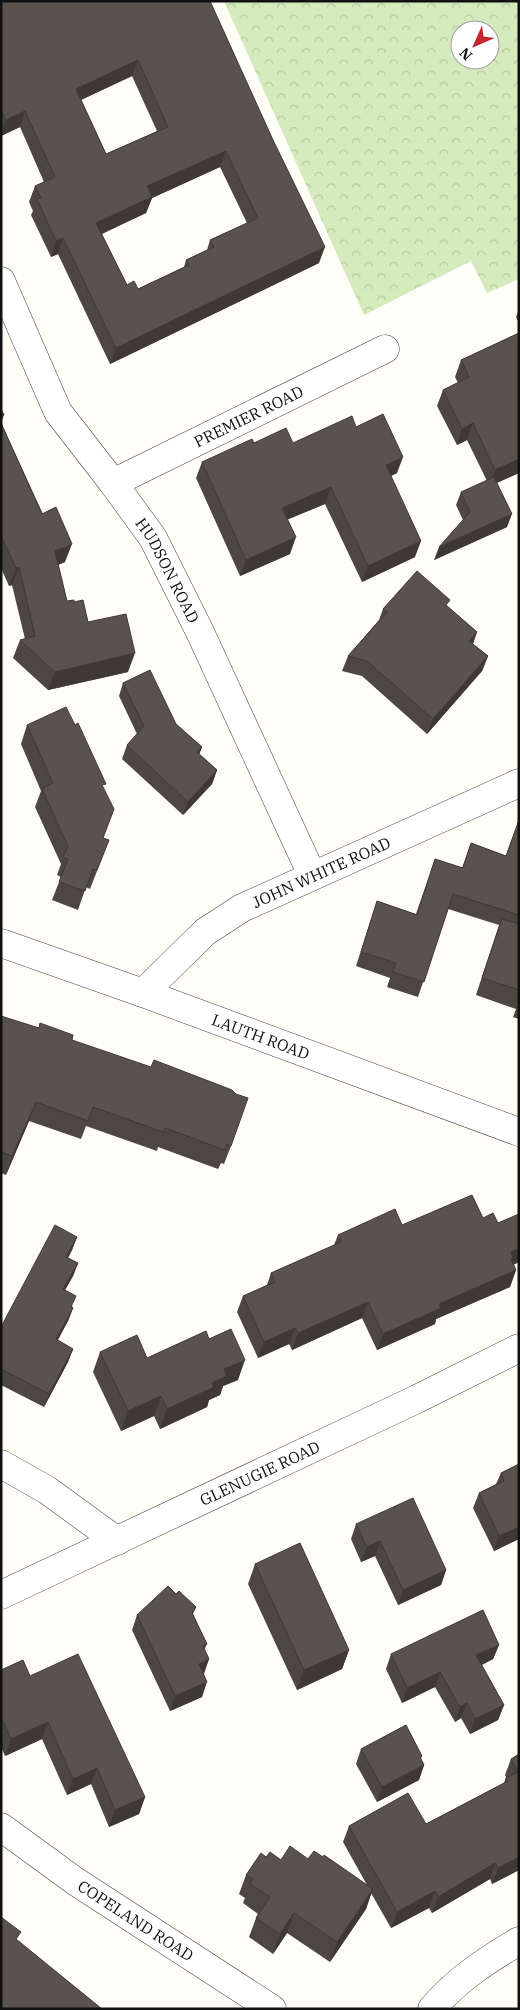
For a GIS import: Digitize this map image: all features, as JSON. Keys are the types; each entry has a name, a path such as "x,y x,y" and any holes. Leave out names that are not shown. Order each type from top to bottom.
{"street":[{"name":"HUDSON ROAD","path":"1,280 58,412 153,538 200,632 312,875"},
{"name":"PREMIER ROAD","path":"113,483 385,350"},
{"name":"JOHN WHITE ROAD","path":"143,993 205,932 242,908 519,783"},
{"name":"LAUTH ROAD","path":"1,943 143,993 519,1132"},
{"name":"GLENUGIE ROAD","path":"1,1596 417,1399 519,1348"},
{"path":"1,1464 47,1490 117,1541"},
{"name":"COPELAND ROAD","path":"1,1827 75,1881 272,2009"},
{"path":"432,2009 445,1993 468,1974 519,1941"}],"green space":[{"path":"224,1 519,1 519,279 487,293 471,261 364,315"}],"building":[{"path":"1,1 210,1 273,140 325,247 116,348 63,238 56,241 37,199 41,198 35,186 55,177 25,111 6,120 1,110","holes":["138,60 168,127 106,154 76,89","226,151 258,218 210,240 214,247 186,260 189,265 138,289 134,281 127,285 96,223 152,197 147,186"]},
{"path":"519,333 519,459 495,470 473,423 462,429 443,390 469,377 461,360"},
{"path":"383,414 403,457 386,465 421,541 368,566 331,487 282,508 296,537 246,560 202,462 252,439 254,443 286,428 293,443 352,416 356,427"},
{"path":"1,423 42,514 56,507 72,544 55,551 67,601 83,600 88,622 126,614 135,653 55,672 20,640 35,636 19,567 16,568 1,536"},
{"path":"494,477 512,514 439,547 470,512 461,492"},
{"path":"417,571 450,600 446,605 477,632 469,641 488,656 433,719 367,661 348,656 387,612 383,609"},
{"path":"150,670 176,724 202,747 197,752 217,770 188,802 127,745 144,726 123,683"},
{"path":"66,707 75,725 78,723 106,784 102,785 114,809 103,838 109,840 97,870 93,869 85,891 59,882 68,859 63,857 68,846 42,789 53,783 27,725"},
{"path":"519,820 519,915 453,894 424,982 393,972 396,963 361,952 377,901 417,915 435,859 463,868 471,843 506,856"},
{"path":"502,919 519,924 519,990 482,978"},
{"path":"1,1016 39,1028 40,1023 73,1035 72,1040 151,1067 154,1060 248,1098 231,1146 227,1144 225,1150 165,1128 163,1132 93,1107 88,1121 36,1102 12,1156 1,1152"},
{"path":"472,1195 483,1218 493,1213 498,1223 519,1214 519,1248 511,1252 513,1258 511,1259 516,1270 439,1304 441,1308 383,1334 368,1302 298,1333 295,1328 264,1342 243,1296 275,1282 271,1273 341,1242 338,1235 395,1209 402,1225"},
{"path":"55,1225 77,1237 66,1257 78,1263 63,1289 76,1296 71,1307 73,1308 56,1339 73,1349 49,1394 1,1369 1,1327"},
{"path":"231,1329 245,1360 224,1369 227,1376 212,1383 214,1387 167,1409 161,1396 128,1411 100,1352 137,1335 147,1358 206,1331 209,1339"},
{"path":"519,1464 519,1527 499,1536 479,1493 504,1481 501,1473"},
{"path":"413,1498 446,1570 403,1590 380,1541 367,1547 356,1524"},
{"path":"300,1543 349,1650 304,1670 255,1564"},
{"path":"168,1586 176,1594 179,1591 196,1607 192,1613 207,1644 203,1646 209,1659 199,1664 207,1682 175,1696 137,1615"},
{"path":"483,1610 499,1645 476,1655 504,1705 475,1719 467,1703 460,1707 440,1672 407,1688 391,1654"},
{"path":"78,1654 145,1797 115,1810 97,1768 73,1779 48,1722 11,1739 1,1717 1,1670 23,1660 30,1676"},
{"path":"406,1725 422,1756 420,1757 424,1765 382,1787 361,1749"},
{"path":"519,1754 519,1857 498,1868 495,1863 438,1897 435,1891 397,1912 349,1826 408,1793 426,1824 508,1781 506,1778 518,1772 511,1759"},
{"path":"290,1846 308,1859 314,1851 323,1857 324,1855 373,1889 337,1942 294,1913 280,1934 256,1918 270,1897 250,1884 253,1879 246,1875 261,1853 266,1857 270,1852 281,1860"},
{"path":"1,1917 21,1932 16,1939 102,2009 1,2009"}]}
